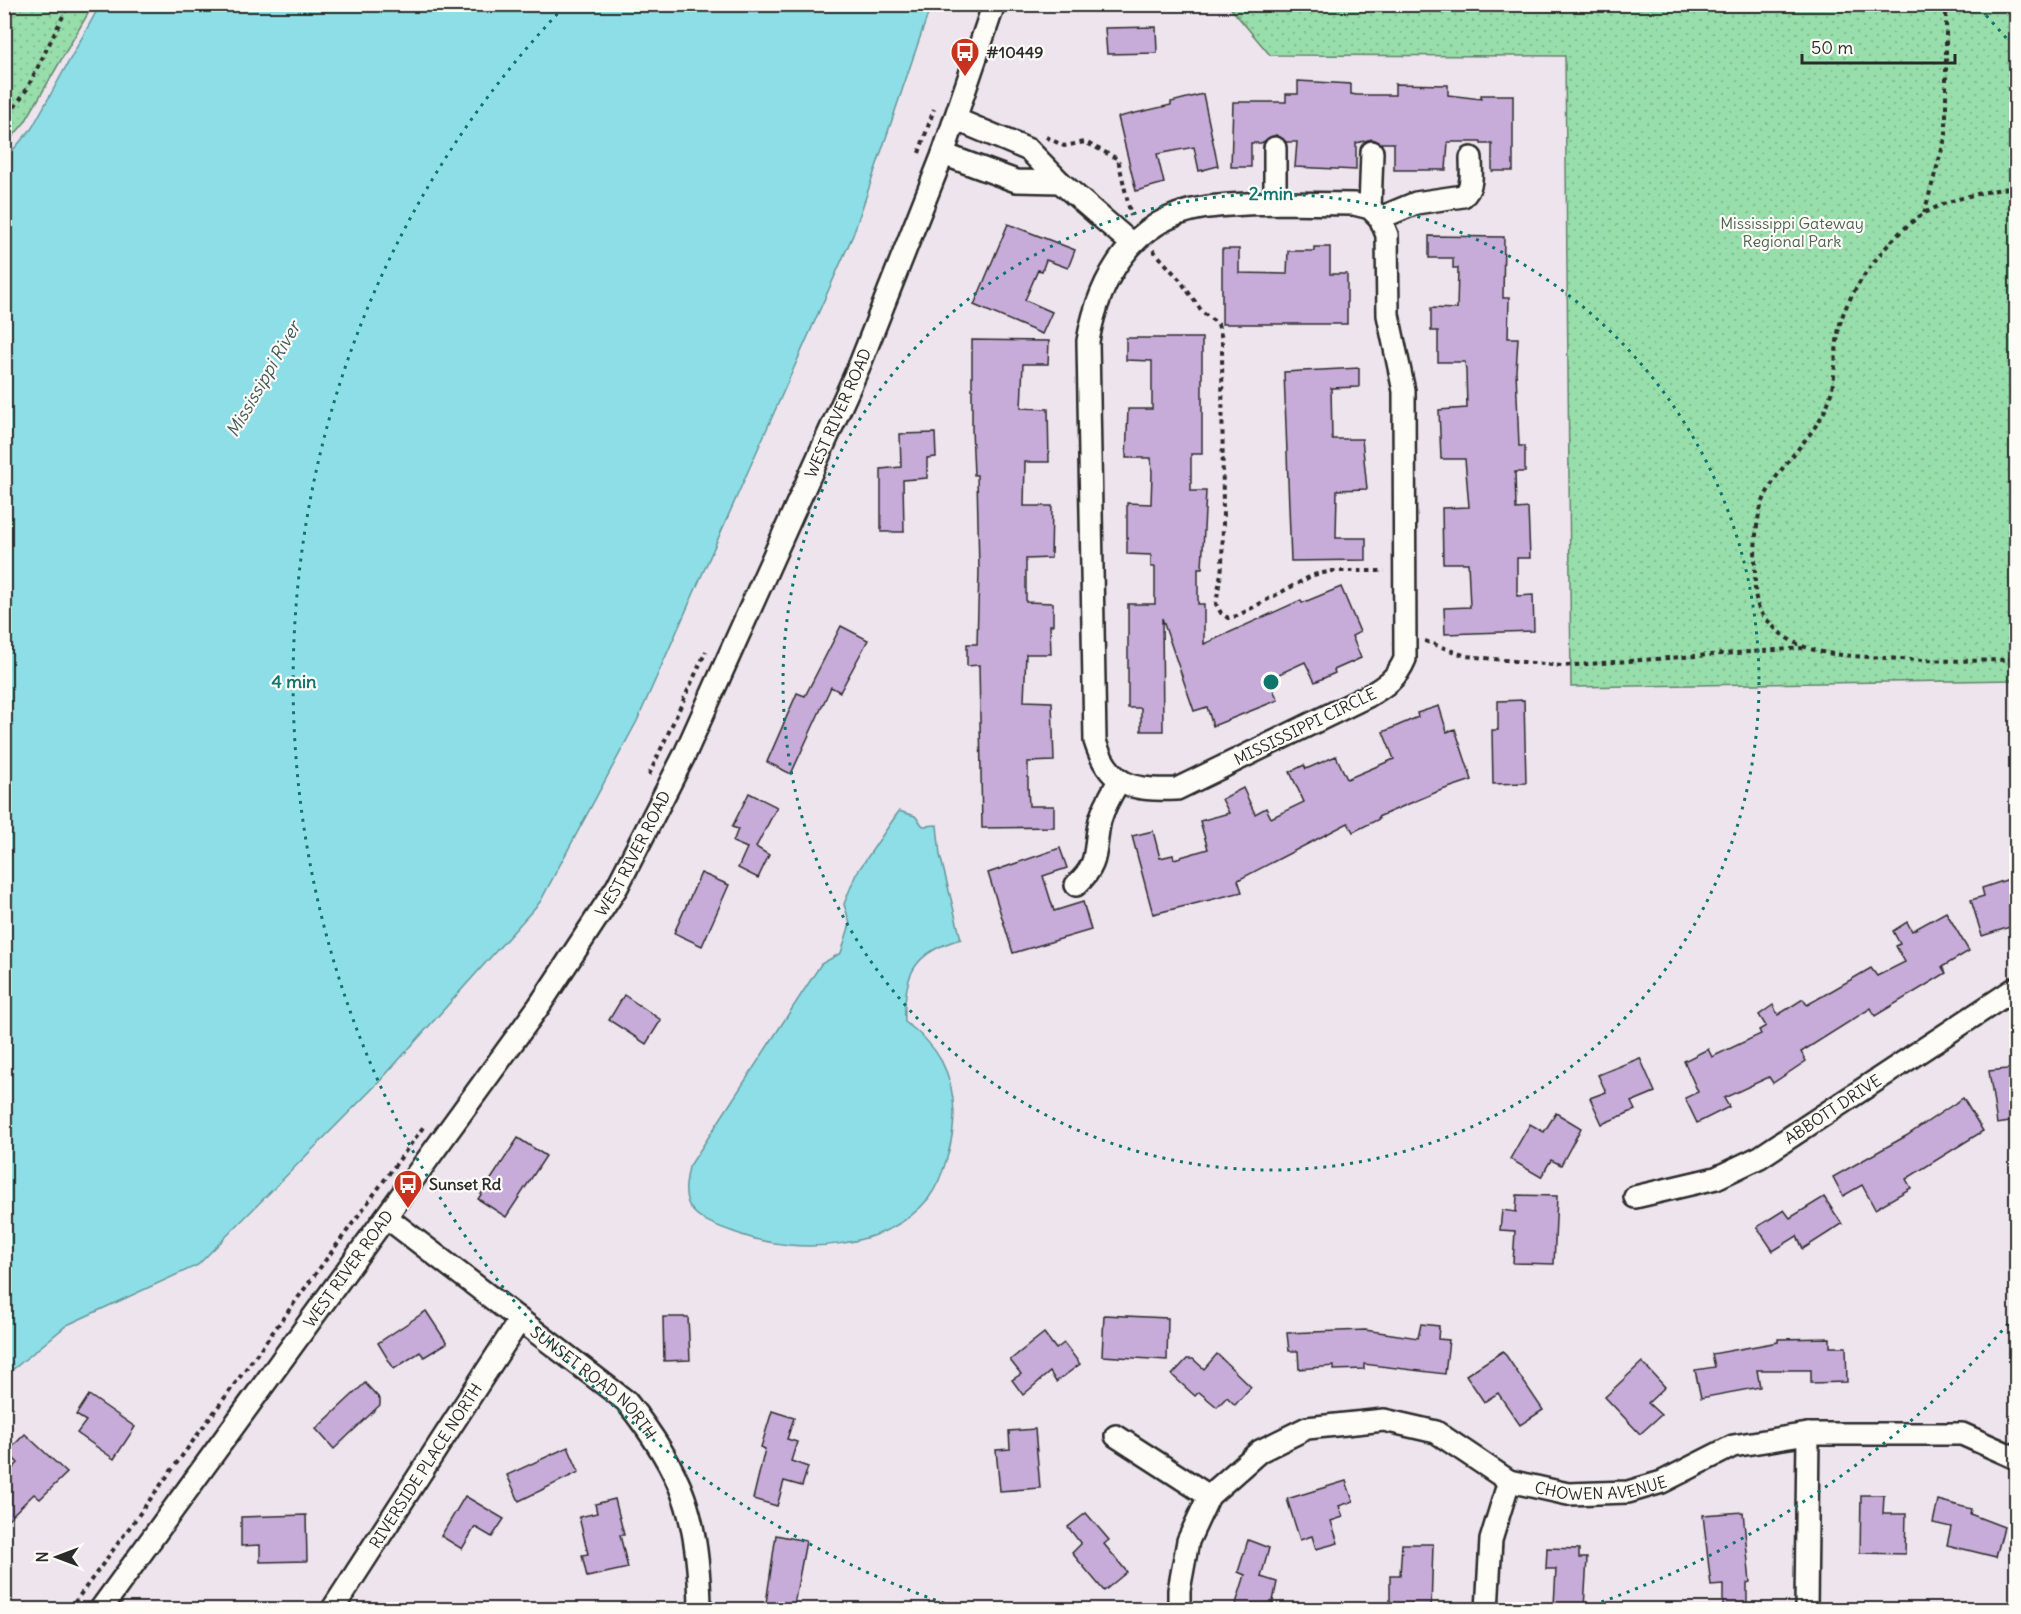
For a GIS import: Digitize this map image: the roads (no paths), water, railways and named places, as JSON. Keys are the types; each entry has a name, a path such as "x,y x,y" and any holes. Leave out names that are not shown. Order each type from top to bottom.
{"street":[{"name":"WEST RIVER ROAD","path":"100,1610 560,976 599,917 636,852 684,756 843,405 943,154 994,4"},
{"path":"955,119 1029,150 1060,182 1138,239"},
{"path":"1275,148 1275,203"},
{"name":"MISSISSIPPI CIRCLE","path":"1119,781 1144,791 1177,789 1388,685 1398,674 1405,659 1407,641 1404,391 1398,351 1388,315 1387,235 1375,213 1372,152"},
{"path":"943,154 1016,181 1060,182"},
{"path":"1076,885 1090,873 1101,819 1119,781 1102,763 1095,741 1088,341 1094,308 1107,277 1138,239 1171,218 1201,208 1275,203 1354,204 1375,213 1416,203 1463,196 1468,192 1471,182 1471,158"},
{"name":"ABBOTT DRIVE","path":"1635,1197 1716,1178 1760,1157 2016,988"},
{"name":"SUNSET ROAD NORTH","path":"386,1217 519,1321 592,1372 626,1401 656,1438 681,1485 696,1539 700,1610"},
{"name":"RIVERSIDE PLACE NORTH","path":"332,1610 519,1321"},
{"name":"CHOWEN AVENUE","path":"1209,1496 1260,1451 1307,1428 1346,1422 1384,1420 1436,1432 1509,1481 1568,1494 1628,1492 1662,1482 1733,1446 1808,1434 1962,1434 2016,1458"},
{"path":"1806,1610 1808,1434"},
{"path":"1116,1436 1209,1496 1188,1541 1179,1590 1179,1610"},
{"path":"1487,1610 1491,1540 1509,1481"}],"water":[{"name":"Mississippi River","path":"100,5 931,5 853,235 637,721 540,902 379,1082 198,1265 67,1325 5,1376 5,159 32,128"},
{"path":"899,811 915,816 923,826 937,825 940,855 961,939 945,944 922,958 909,978 906,991 905,1022 935,1050 951,1085 954,1113 952,1134 939,1180 928,1199 910,1216 889,1229 840,1244 789,1245 742,1235 716,1225 693,1211 687,1201 689,1167 821,964 841,953 850,924 844,904 856,874"}],"place":[{"name":"#10449","path":"965,78"},
{"name":"Sunset Rd","path":"408,1210"}],"park label":[{"name":"Mississippi Gateway Regional Park","path":"1792,232"}]}
